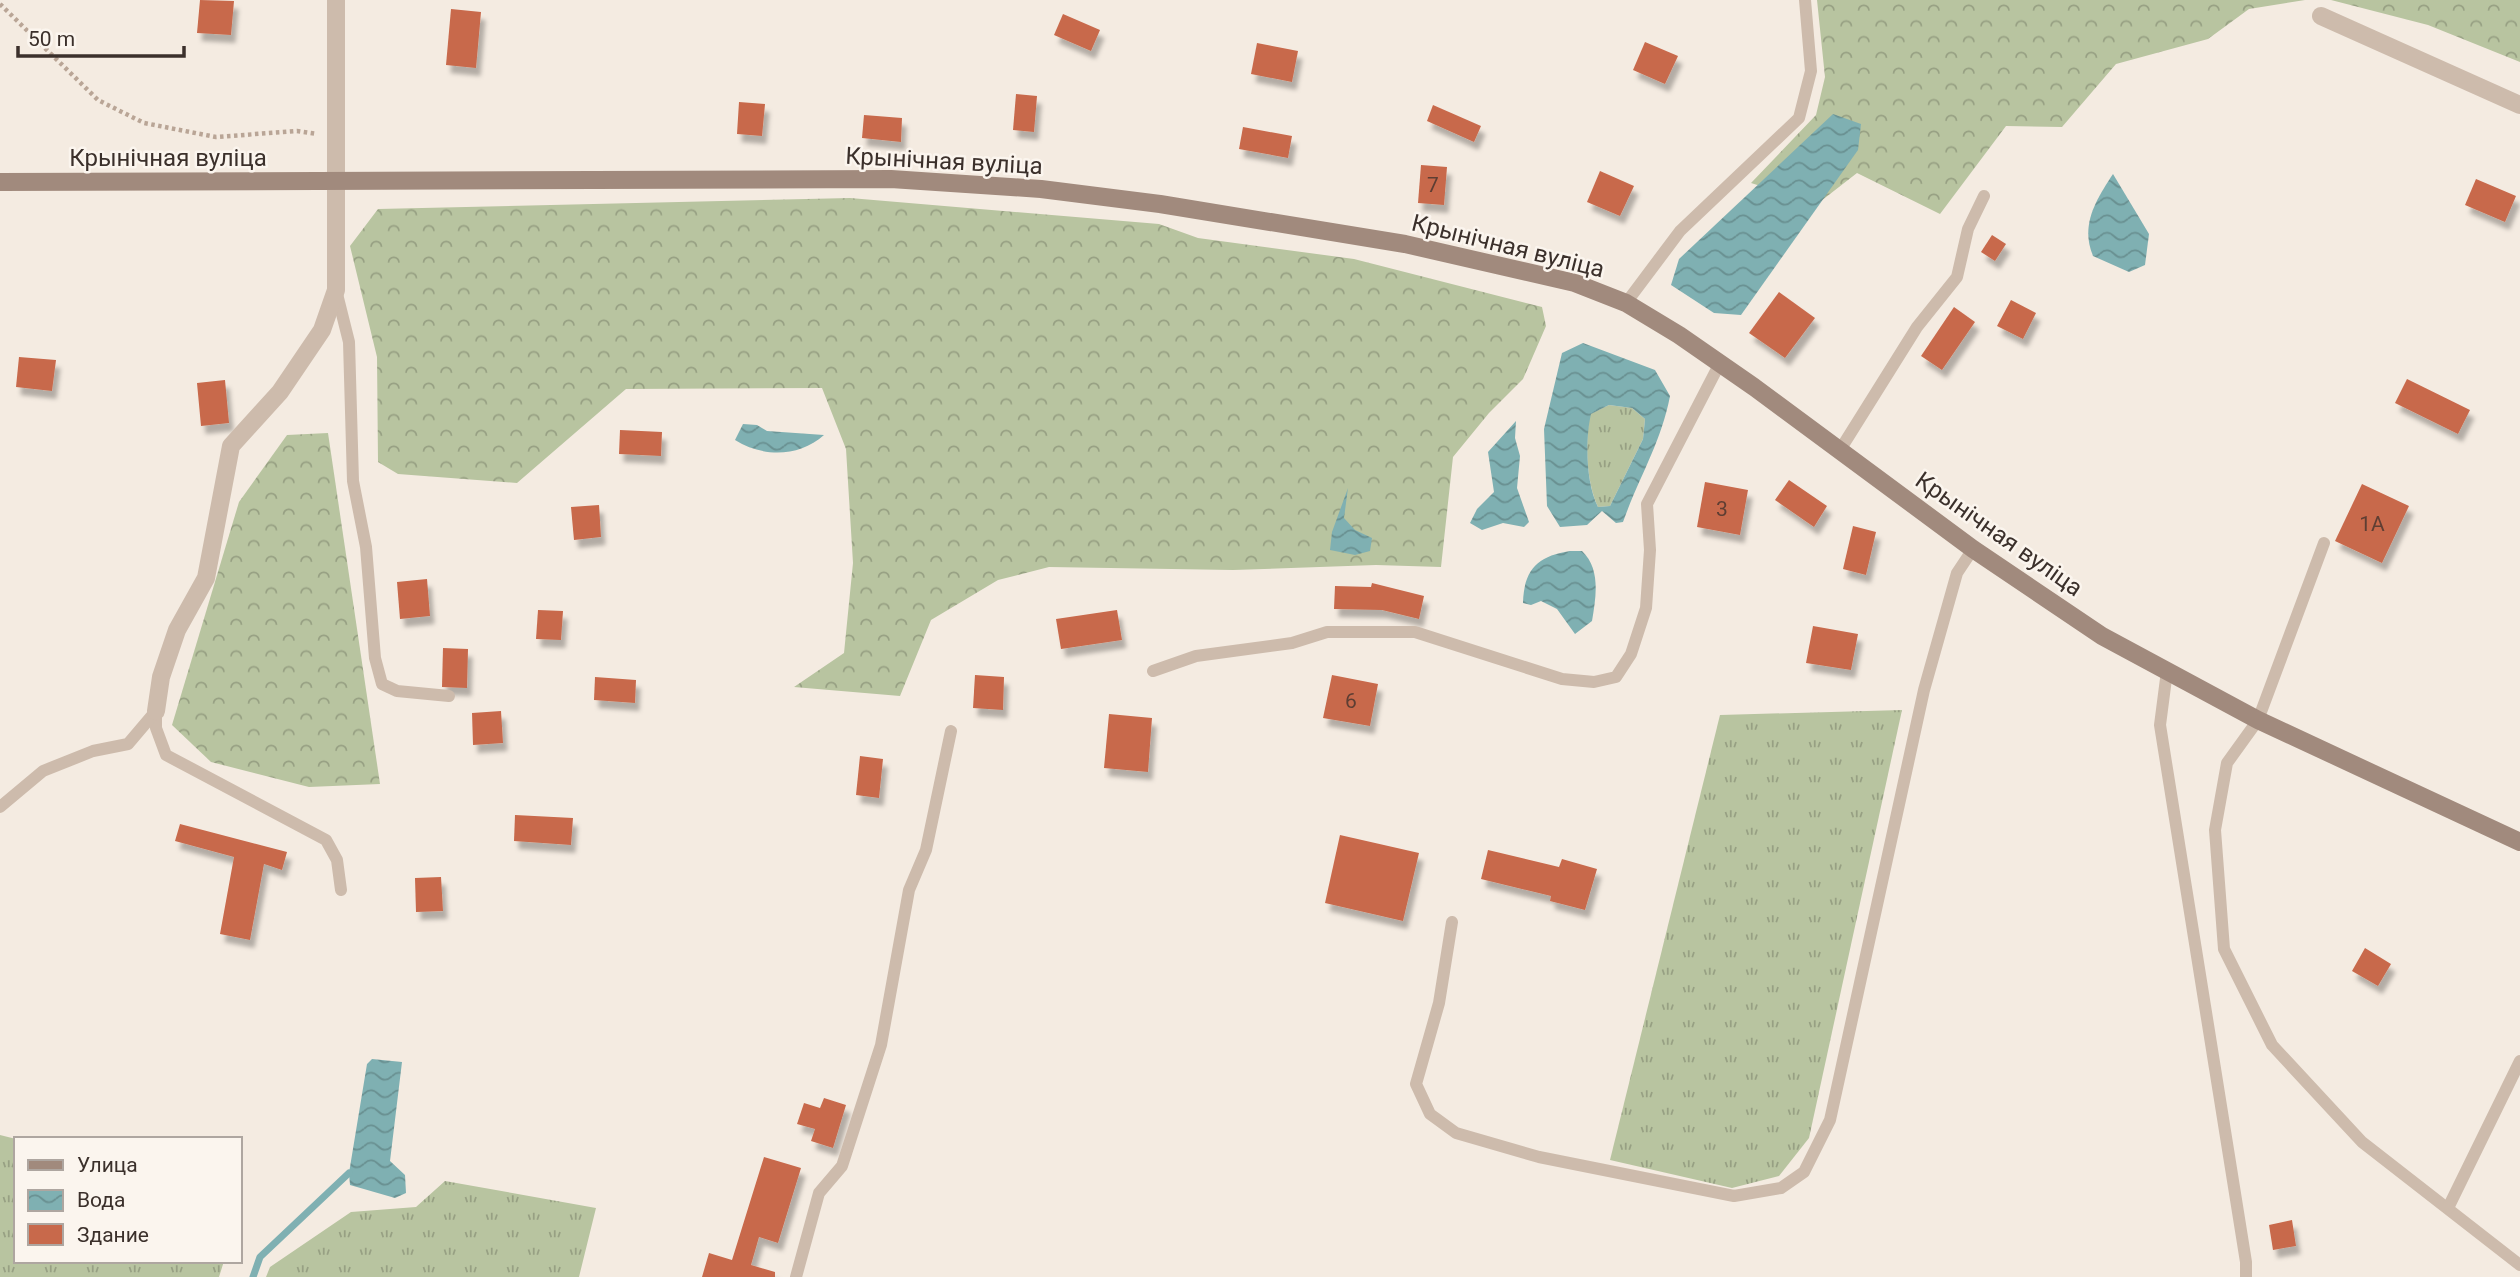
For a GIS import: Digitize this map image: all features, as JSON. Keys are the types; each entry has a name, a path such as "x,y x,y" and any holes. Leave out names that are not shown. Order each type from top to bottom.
{"street":[{"path":"156,711 161,677 177,630 206,578 231,446 280,392 322,330 336,290 336,0"},
{"path":"2321,16 2520,104"},
{"name":"Крынічная вуліца","path":"0,181 335,183 891,179 1041,189 1160,204 1418,247 1575,282 1626,303 1720,363 1973,550 2102,636 2258,720 2520,842"}],"lane":[{"path":"1626,303 1680,231 1799,118 1811,71 1805,0"},
{"path":"1840,450 1917,327 1957,277 1968,229 1984,196"},
{"path":"336,290 349,342 353,481 366,547 375,658 382,684 397,691 449,696"},
{"path":"1153,671 1196,656 1292,643 1327,632 1415,632 1562,679 1594,682 1616,677 1632,654 1646,608 1650,550 1647,504 1720,363"},
{"path":"2324,543 2258,720 2227,763 2215,830 2224,949 2273,1045 2362,1142 2520,1265"},
{"path":"1452,922 1439,1003 1416,1083 1430,1114 1457,1133 1539,1157 1725,1194 1761,1194 1782,1188 1804,1172 1830,1120 1924,690 1957,573 1973,550"},
{"path":"2167,671 2160,725 2246,1262 2246,1277"},
{"path":"0,807 43,771 93,751 128,744 156,711"},
{"path":"156,711 156,728 166,755 326,840 337,860 341,890"},
{"path":"796,1277 819,1193 842,1166 881,1045 909,890 926,850 951,731"},
{"path":"2448,1208 2520,1061"}],"path":[{"path":"0,4 98,100 144,123 216,137 297,131 335,137"}],"green space":[{"path":"1817,0 2305,0 2249,9 2208,39 2116,64 2062,127 2006,126 1940,214 1857,173 1803,215 1770,189 1751,183 1816,115 1825,77"},
{"path":"2331,0 2520,0 2520,62 2428,25"},
{"path":"850,198 1159,224 1198,238 1354,259 1542,307 1546,326 1523,379 1489,413 1453,457 1441,567 1376,565 1233,570 1049,567 998,580 931,620 900,696 794,687 844,653 853,563 846,449 822,388 626,389 517,483 398,474 378,462 377,357 350,246 378,209"},
{"path":"1609,405 1632,408 1645,419 1643,439 1610,506 1598,507 1589,474 1588,425 1590,414"},
{"path":"328,433 380,784 309,787 211,762 172,725 239,502 287,435"},
{"path":"1902,710 1809,1138 1779,1176 1732,1188 1610,1160 1720,715"},
{"path":"0,1135 14,1138 14,1263 223,1263 219,1277 0,1277"},
{"path":"445,1181 596,1208 579,1277 266,1277 270,1267 351,1212 416,1207"}],"water":[{"path":"1833,114 1861,124 1858,150 1741,315 1714,313 1671,285 1679,259"},
{"path":"2113,174 2149,234 2145,265 2129,272 2093,256 2089,245 2092,213"},
{"path":"1583,343 1655,370 1670,396 1655,445 1623,522 1616,523 1602,511 1587,525 1560,527 1547,506 1544,429 1562,353","holes":["1609,405 1632,408 1645,419 1643,439 1610,506 1598,507 1591,486 1588,461 1591,414"]},
{"path":"1516,421 1515,438 1520,456 1517,488 1529,522 1524,527 1503,523 1482,530 1470,523 1477,509 1494,492 1488,452"},
{"path":"743,424 757,425 767,431 824,435 804,448 781,453 769,452 735,440"},
{"path":"1348,488 1344,518 1355,530 1372,538 1370,551 1355,555 1330,550 1332,532"},
{"path":"1582,551 1588,558 1596,584 1592,621 1575,634 1557,609 1541,601 1531,605 1523,603 1526,581 1535,566 1549,556"},
{"path":"372,1059 402,1062 390,1161 405,1175 406,1193 395,1198 350,1185 349,1173 367,1064"}],"building":[{"path":"200,0 234,1 231,35 197,33"},
{"path":"451,9 481,12 476,68 446,65"},
{"path":"1063,14 1100,30 1091,51 1054,35"},
{"path":"1645,42 1678,56 1665,84 1633,70"},
{"path":"1257,43 1298,51 1292,82 1251,74"},
{"path":"1016,94 1037,96 1034,132 1013,130"},
{"path":"739,102 765,104 762,136 737,134"},
{"path":"1433,105 1481,126 1474,142 1427,121"},
{"path":"864,115 902,118 901,142 862,138"},
{"path":"1243,127 1292,136 1288,158 1239,149"},
{"path":"1421,165 1447,167 1444,205 1418,203"},
{"path":"1600,171 1634,186 1620,216 1587,202"},
{"path":"2476,179 2516,196 2505,222 2465,205"},
{"path":"1992,235 2006,244 1995,261 1981,252"},
{"path":"1779,292 1815,318 1785,358 1749,333"},
{"path":"2011,300 2036,313 2023,339 1997,326"},
{"path":"1954,307 1975,322 1942,370 1921,356"},
{"path":"19,357 56,360 52,391 16,387"},
{"path":"2407,379 2470,410 2458,434 2395,403"},
{"path":"225,380 229,423 201,426 197,383"},
{"path":"620,430 662,432 661,456 619,454"},
{"path":"1789,480 1827,506 1814,527 1775,500"},
{"path":"1705,482 1748,490 1740,535 1697,527"},
{"path":"2362,484 2409,506 2382,563 2335,541"},
{"path":"599,505 601,537 574,540 571,507"},
{"path":"1853,526 1876,532 1866,575 1843,569"},
{"path":"427,579 430,616 400,619 397,582"},
{"path":"1372,583 1424,596 1419,619 1382,610 1334,609 1335,586 1371,587"},
{"path":"538,610 563,611 561,640 536,639"},
{"path":"1117,610 1122,640 1061,649 1056,619"},
{"path":"1813,626 1858,634 1851,670 1806,663"},
{"path":"443,648 468,649 467,688 442,687"},
{"path":"975,675 1004,677 1003,710 973,708"},
{"path":"1332,675 1378,684 1370,726 1323,718"},
{"path":"595,677 636,680 635,703 594,700"},
{"path":"501,711 503,743 473,745 472,713"},
{"path":"1109,714 1152,718 1148,772 1104,768"},
{"path":"860,756 883,759 879,798 856,795"},
{"path":"515,815 573,818 571,845 514,841"},
{"path":"180,824 287,852 282,870 264,864 250,940 220,934 234,857 175,841"},
{"path":"1340,835 1419,853 1403,921 1325,903"},
{"path":"1488,850 1559,867 1562,859 1597,869 1585,910 1550,901 1551,896 1481,879"},
{"path":"441,877 443,911 416,912 415,878"},
{"path":"2365,948 2391,964 2378,986 2352,971"},
{"path":"824,1098 846,1105 833,1148 811,1141 815,1129 797,1124 804,1103 820,1108"},
{"path":"764,1157 801,1168 778,1243 759,1237 751,1265 775,1272 775,1277 702,1277 709,1253 732,1260"},
{"path":"2292,1220 2296,1246 2273,1250 2269,1225"}],"waterway":[{"path":"253,1277 260,1257 349,1173"}]}
